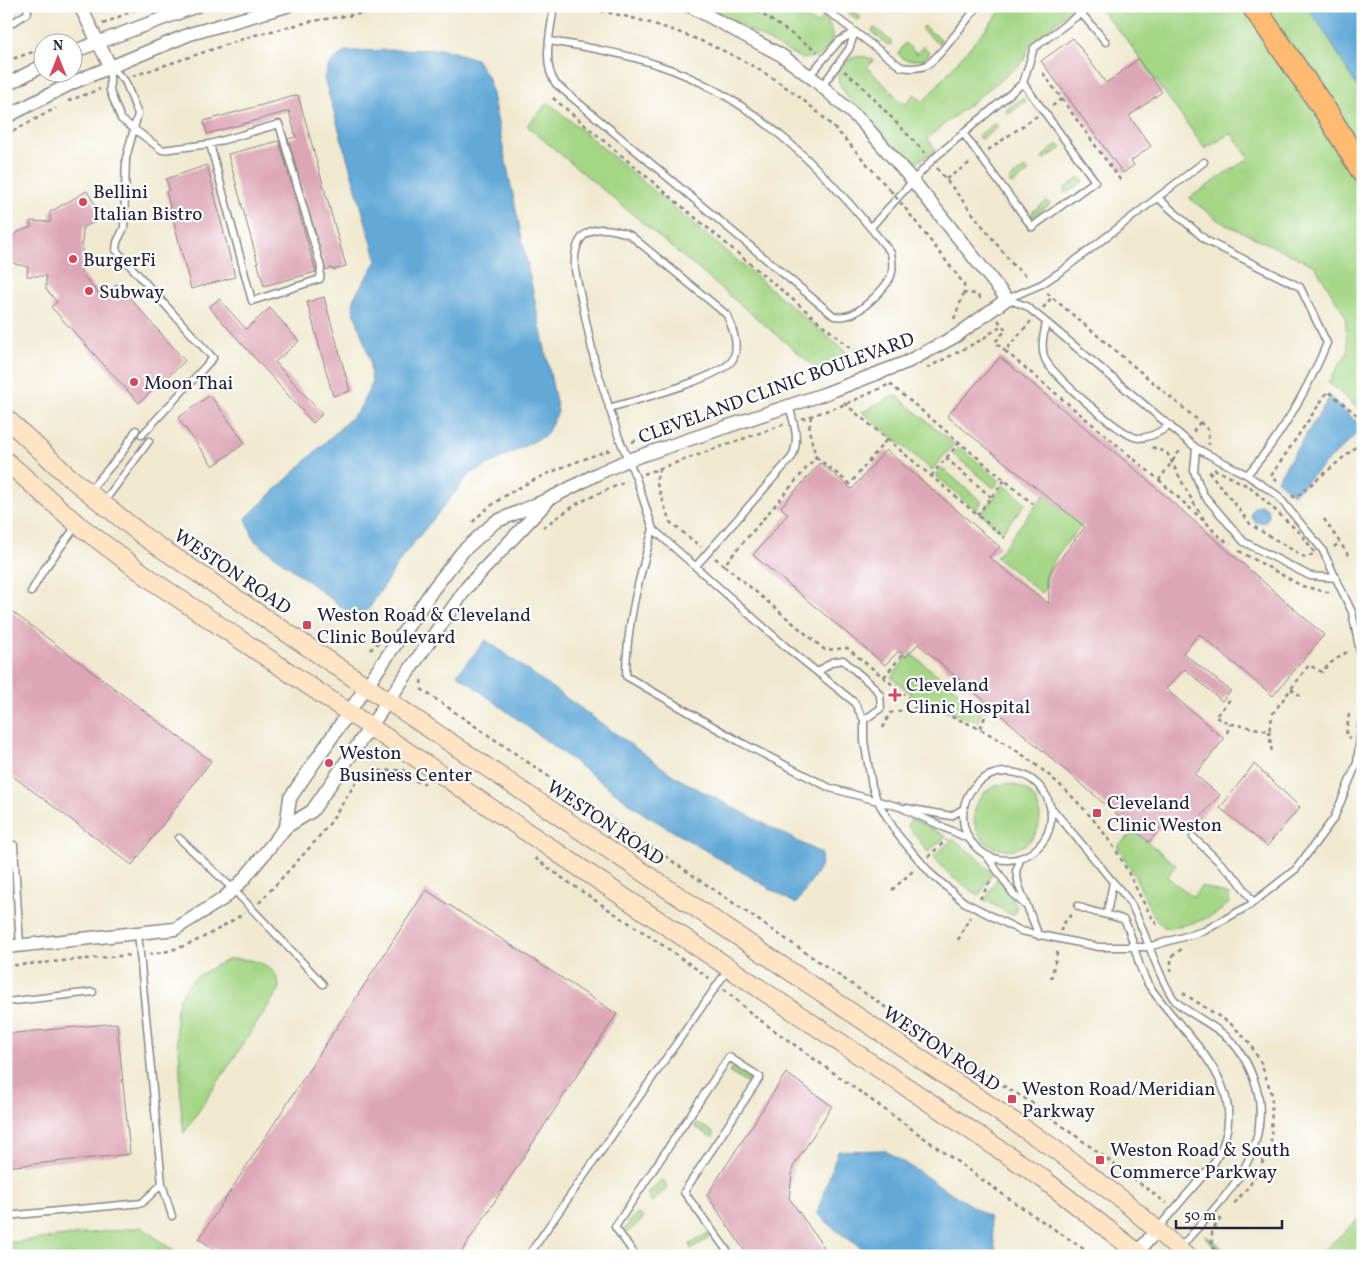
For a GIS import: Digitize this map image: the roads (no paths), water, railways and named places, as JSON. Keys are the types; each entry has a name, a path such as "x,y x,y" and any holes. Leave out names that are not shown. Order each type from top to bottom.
{"highway":[{"path":"1253,6 1327,113 1363,172"}],"main road":[{"name":"WESTON ROAD","path":"6,418 102,504 161,548 1053,1148 1090,1174 1158,1229 1180,1254"},
{"path":"6,461 78,524 164,588 1042,1178 1138,1255"}],"street":[{"path":"80,6 110,66"},
{"path":"82,48 197,6"},
{"path":"6,117 72,82 190,34 287,6"},
{"path":"690,6 751,37 809,76 862,122 914,182 1007,299"},
{"path":"6,85 32,71"},
{"name":"CLEVELAND CLINIC BOULEVARD","path":"286,827 290,798 348,712 368,688 434,588 464,551 494,522 551,498 599,472 628,460 879,374 931,351 1007,299"},
{"name":"CLEVELAND CLINIC BOULEVARD","path":"286,827 312,811 468,587 551,498"},
{"path":"6,947 175,929 212,908 234,890 286,827"},
{"path":"1138,1255 1158,1229"}],"lane":[{"path":"6,27 28,14 27,6"},
{"path":"550,41 608,51 658,65 696,80 749,110 791,142 871,227 891,253 893,266 891,276 862,309 847,316 834,316 556,84 550,76 549,65 550,41 554,6"},
{"path":"821,6 901,67 926,66 978,6"},
{"path":"871,227 914,182 931,161 1023,83 1034,48 1081,12 1106,42"},
{"path":"809,76 839,41 855,32"},
{"path":"822,86 849,49 855,32"},
{"path":"110,66 124,80 138,114 126,158 124,228 117,242 116,250 213,358 142,436"},
{"path":"110,66 110,91 121,119 162,150 210,144 279,124 321,267 320,279 252,301 210,144"},
{"path":"963,133 1032,227 1095,181 1023,83"},
{"path":"1007,299 1038,285 1063,270 1204,162"},
{"path":"1158,198 1207,241 1300,286 1327,343 1313,377 1271,448 1247,475"},
{"path":"609,408 705,378 732,361 736,349 733,331 727,315 630,235 612,228 590,231 576,243 574,255 595,363 609,408 653,529 785,646 854,702 864,720 864,741 872,786 877,800 897,834 932,874 964,902 1006,925 1039,936 1099,947 1148,948 1204,931 1253,902 1296,869 1334,818 1357,763 1363,707"},
{"path":"1007,299 1026,306 1196,448 1247,475 1282,501 1322,549 1352,612 1363,667"},
{"path":"1046,322 1042,350 1046,362 1058,376 1118,428 1138,438 1160,432 1170,425"},
{"path":"696,566 792,457 797,440 794,422 788,406"},
{"path":"88,492 122,453 136,430"},
{"path":"102,504 149,441"},
{"path":"1196,448 1194,471 1203,494 1244,542 1310,576 1336,578"},
{"path":"31,592 43,571 78,524"},
{"path":"653,529 643,564 626,642 626,676 785,766 830,788 900,807 950,816 963,809"},
{"path":"818,672 832,662 843,660 874,687 880,695 881,708 864,720"},
{"path":"969,839 962,820 963,809 971,790 981,780 994,774 1008,772 1023,775 1035,782 1045,792 1050,806 1051,820 1047,834 1040,846 1021,858 1009,860 985,854"},
{"path":"1050,806 1133,907 1161,979 1178,1004 1219,1029 1238,1049 1251,1074 1259,1101 1259,1131 1251,1158 1234,1185 1198,1227 1180,1254"},
{"path":"900,807 969,839 985,854 1014,894 1028,908"},
{"path":"1193,837 1238,880 1253,902"},
{"path":"179,838 234,890 323,984"},
{"path":"14,845 20,946"},
{"path":"1021,858 1016,871 1019,886 1039,936"},
{"path":"1107,913 1113,882"},
{"path":"1078,906 1090,912 1107,913 1124,920 1147,982 1169,1014 1214,1067 1226,1093 1228,1105 1227,1131 1221,1152 1214,1163 1158,1229"},
{"path":"138,933 162,1184 172,1216"},
{"path":"528,1256 729,967"},
{"path":"6,1002 93,992"},
{"path":"636,1256 615,1227 729,1057 760,1077 684,1192 731,1256"},
{"path":"6,1216 142,1203 162,1184"}],"water":[{"path":"1306,6 1363,6 1363,97 1323,29"},
{"path":"444,49 476,59 489,80 558,412 546,435 470,474 403,556 368,610 353,616 254,540 246,518 358,411 372,384 369,357 353,309 354,297 377,261 324,78 330,62 346,51"},
{"path":"1330,397 1363,428 1293,494 1277,480"},
{"path":"1256,505 1264,505 1269,510 1267,521 1256,523 1251,518 1251,510"},
{"path":"486,640 677,778 822,854 820,868 796,904 644,814 457,674"},
{"path":"884,1150 989,1217 997,1256 873,1256 837,1231 817,1213 838,1151"}],"place":[{"name":"Bellini Italian Bistro","path":"83,202"},
{"name":"BurgerFi","path":"73,259"},
{"name":"Subway","path":"89,291"},
{"name":"Moon Thai","path":"134,382"},
{"name":"Weston Road & Cleveland Clinic Boulevard","path":"307,625"},
{"name":"Cleveland Clinic Hospital","path":"895,695"},
{"name":"Weston Business Center","path":"329,763"},
{"name":"Cleveland Clinic Weston","path":"1097,813"},
{"name":"Weston Road/Meridian Parkway","path":"1012,1099"},
{"name":"Weston Road & South Commerce Parkway","path":"1100,1160"}]}
